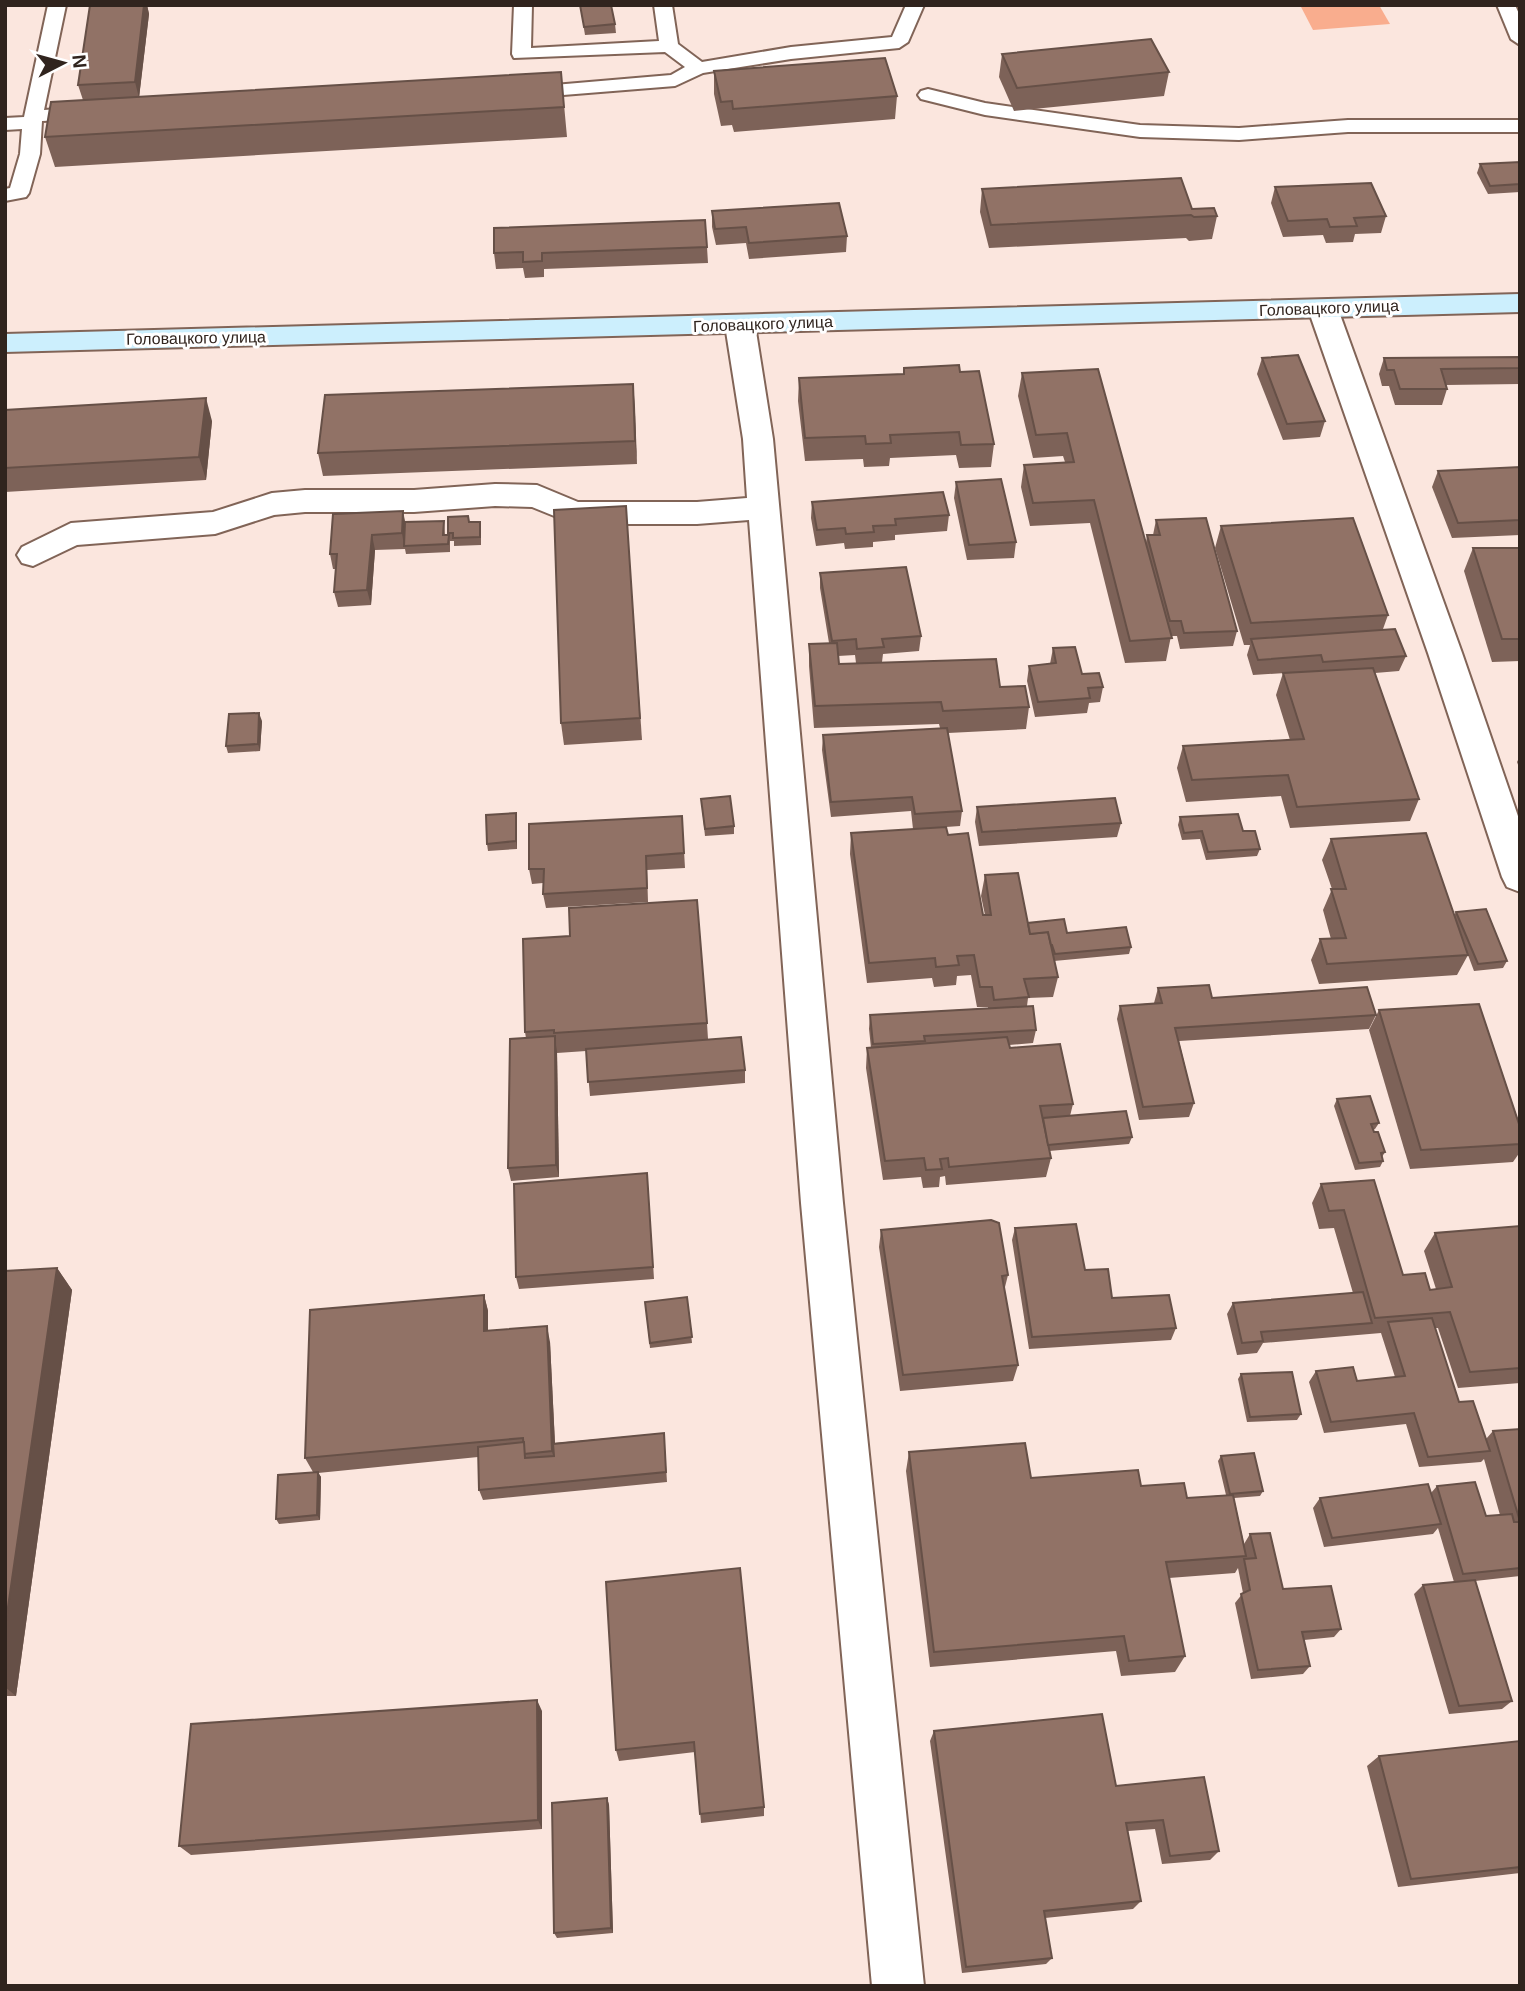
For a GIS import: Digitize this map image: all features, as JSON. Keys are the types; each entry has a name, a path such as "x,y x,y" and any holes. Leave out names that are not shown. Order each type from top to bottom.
{"main road":[{"name":"Головацкого улица","path":"5,343 1520,303"}],"street":[{"path":"1323,309 1441,640 1520,877"},
{"path":"740,325 758,439 822,1203 898,1986"},
{"path":"33,555 71,534 215,523 272,504 305,501 414,501 495,495 537,496 575,513 684,513 764,508"}],"lane":[{"path":"5,195 19,193 30,154 32,119 57,5"},
{"path":"523,5 521,54 669,46 698,68"},
{"path":"663,5 669,46"},
{"path":"505,93 675,80 698,68 791,52 899,42 915,5"},
{"path":"1506,5 1520,38"},
{"path":"928,95 985,109 1140,131 1239,134 1348,126 1520,126"},
{"path":"5,124 101,113"}],"shaded area":[{"path":"1300,5 1379,5 1390,24 1313,30"}],"building":[{"path":"90,5 144,5 135,82 78,85"},
{"path":"580,5 611,5 615,24 584,27"},
{"path":"1151,39 1169,72 1017,88 1002,54"},
{"path":"885,58 897,96 733,109 732,101 721,102 714,71"},
{"path":"561,72 564,107 45,137 51,102"},
{"path":"1520,162 1520,184 1490,186 1480,164"},
{"path":"1181,178 1192,209 1214,208 1217,216 991,225 982,189"},
{"path":"1371,183 1386,216 1354,218 1357,226 1330,227 1327,219 1288,221 1275,187"},
{"path":"839,203 847,236 749,243 746,227 715,229 712,211"},
{"path":"705,220 707,247 542,253 542,261 523,262 523,252 494,253 494,228"},
{"path":"1298,355 1325,421 1287,424 1262,358"},
{"path":"1520,357 1520,368 1441,369 1447,389 1400,389 1394,370 1387,370 1384,358"},
{"path":"959,365 960,372 979,371 994,444 961,445 959,432 890,435 891,443 866,444 865,436 805,438 799,378 904,374 904,368"},
{"path":"1098,369 1172,638 1130,641 1094,500 1033,503 1024,465 1074,462 1067,433 1036,435 1022,373"},
{"path":"633,384 635,441 318,453 325,395"},
{"path":"206,398 199,457 5,468 5,410"},
{"path":"1520,467 1520,520 1458,523 1438,471"},
{"path":"1001,479 1016,542 969,545 956,482"},
{"path":"943,492 949,515 895,519 896,525 873,526 874,532 846,534 845,528 817,530 812,502"},
{"path":"626,506 640,718 561,723 554,510"},
{"path":"403,511 402,533 372,535 367,590 334,592 337,554 330,554 333,514"},
{"path":"468,516 469,522 480,522 480,537 453,538 453,533 448,533 448,517"},
{"path":"1206,518 1237,631 1184,633 1181,621 1170,621 1147,535 1160,535 1156,520"},
{"path":"1353,518 1388,615 1251,623 1221,526"},
{"path":"444,521 443,535 449,535 448,544 404,546 405,522"},
{"path":"1473,548 1520,548 1520,639 1502,639"},
{"path":"906,567 921,636 882,639 884,647 857,649 856,639 832,641 820,573"},
{"path":"1395,629 1406,656 1323,662 1321,655 1258,660 1251,639"},
{"path":"837,643 839,664 996,659 1000,687 1025,686 1029,707 943,711 941,702 815,706 809,644"},
{"path":"1075,647 1082,674 1099,673 1103,687 1088,688 1090,698 1038,702 1029,666 1056,663 1053,648"},
{"path":"1373,668 1419,799 1297,807 1288,775 1192,780 1183,746 1304,739 1283,673"},
{"path":"259,713 258,744 226,746 229,714"},
{"path":"947,728 962,811 915,814 912,797 831,802 823,735"},
{"path":"730,796 734,826 705,829 701,799"},
{"path":"1115,798 1121,823 982,832 977,807"},
{"path":"516,813 516,841 487,844 486,815"},
{"path":"1238,814 1243,831 1255,831 1260,849 1208,852 1202,831 1184,833 1180,817"},
{"path":"682,816 684,853 646,856 647,888 543,894 544,869 529,869 529,824"},
{"path":"946,827 948,835 968,833 983,915 991,915 985,875 1018,873 1030,934 1048,932 1058,977 1024,979 1029,997 994,1000 992,987 980,987 974,955 957,956 959,965 936,967 935,958 869,963 851,833"},
{"path":"1426,833 1468,955 1327,964 1320,939 1346,938 1331,889 1346,889 1331,839"},
{"path":"697,900 707,1023 554,1033 554,1030 525,1032 523,939 570,936 569,908"},
{"path":"1486,909 1507,961 1478,964 1456,912"},
{"path":"1064,919 1067,933 1126,927 1131,947 1055,954 1048,932 1030,934 1028,923"},
{"path":"1209,985 1212,998 1367,987 1376,1015 1175,1028 1194,1103 1143,1107 1120,1006 1162,1003 1158,988"},
{"path":"1479,1004 1520,1127 1520,1144 1421,1150 1379,1010"},
{"path":"1033,1006 1036,1030 924,1036 925,1041 873,1044 870,1015"},
{"path":"555,1036 556,1165 508,1168 510,1039"},
{"path":"741,1037 745,1070 588,1082 586,1049"},
{"path":"1007,1037 1010,1048 1060,1044 1073,1104 1040,1106 1051,1158 949,1167 948,1158 940,1159 942,1169 926,1170 924,1158 885,1161 867,1048"},
{"path":"1370,1096 1379,1123 1371,1124 1374,1132 1378,1132 1385,1152 1381,1153 1383,1161 1359,1163 1337,1099"},
{"path":"1126,1111 1132,1137 1048,1145 1043,1118"},
{"path":"647,1173 653,1267 516,1277 514,1184"},
{"path":"1374,1180 1403,1275 1425,1273 1430,1290 1452,1287 1435,1233 1520,1226 1520,1368 1470,1372 1450,1312 1375,1318 1344,1210 1329,1211 1321,1184"},
{"path":"991,1220 999,1223 1008,1275 1002,1276 1018,1365 903,1375 881,1230"},
{"path":"1076,1224 1085,1270 1108,1269 1112,1298 1169,1295 1176,1328 1032,1337 1015,1228"},
{"path":"57,1268 5,1628 5,1271"},
{"path":"1363,1292 1372,1323 1261,1332 1263,1341 1242,1343 1233,1303"},
{"path":"484,1295 484,1331 547,1326 552,1451 524,1454 523,1438 305,1458 310,1310"},
{"path":"687,1297 692,1337 650,1343 645,1302"},
{"path":"1432,1318 1459,1402 1473,1401 1490,1451 1428,1457 1414,1413 1331,1422 1316,1371 1353,1367 1357,1381 1405,1376 1388,1322"},
{"path":"1292,1372 1301,1414 1250,1417 1241,1374"},
{"path":"1520,1429 1520,1518 1519,1518 1493,1431"},
{"path":"664,1433 666,1472 479,1490 478,1447 524,1442 525,1458 554,1456 553,1444"},
{"path":"1025,1443 1031,1478 1138,1470 1141,1486 1184,1483 1187,1498 1233,1495 1246,1556 1166,1562 1185,1656 1129,1661 1124,1636 934,1652 909,1452"},
{"path":"1254,1453 1263,1491 1230,1494 1221,1456"},
{"path":"318,1472 317,1515 276,1519 278,1475"},
{"path":"1475,1482 1486,1516 1512,1514 1514,1522 1520,1522 1520,1568 1463,1574 1437,1486"},
{"path":"1428,1484 1441,1524 1332,1538 1320,1498"},
{"path":"1270,1533 1283,1589 1331,1586 1341,1629 1302,1632 1310,1666 1258,1670 1241,1594 1250,1590 1244,1559 1256,1558 1250,1534"},
{"path":"740,1568 764,1807 700,1814 694,1742 616,1750 606,1582"},
{"path":"1475,1580 1512,1701 1459,1706 1423,1585"},
{"path":"537,1700 538,1820 179,1846 191,1724"},
{"path":"1102,1714 1116,1786 1204,1777 1219,1851 1170,1856 1163,1820 1126,1823 1141,1901 1044,1911 1052,1958 966,1967 934,1731"},
{"path":"1520,1741 1520,1867 1411,1879 1379,1756"},
{"path":"607,1798 611,1928 554,1933 552,1803"}]}
